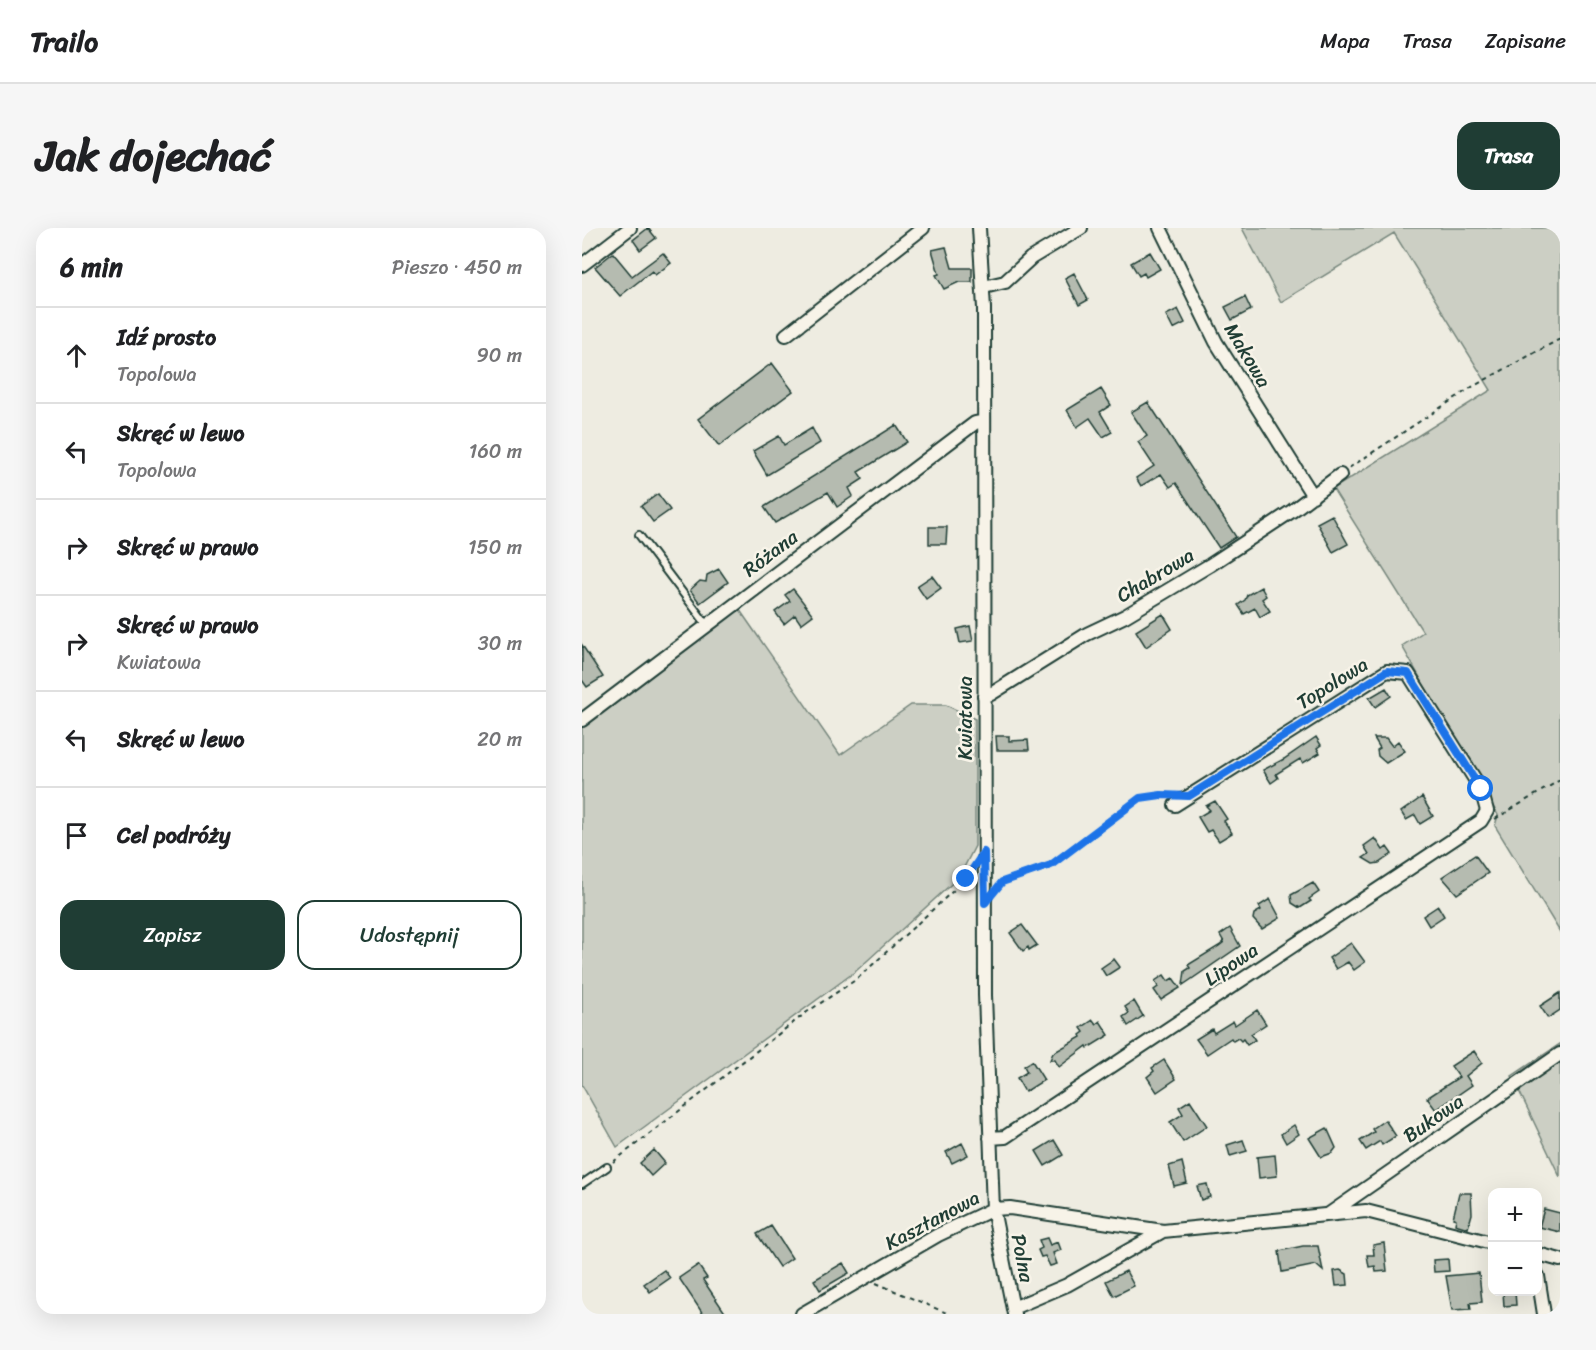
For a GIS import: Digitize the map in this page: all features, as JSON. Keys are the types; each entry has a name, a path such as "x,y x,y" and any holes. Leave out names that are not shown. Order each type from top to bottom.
{"street":[{"path":"582,265 630,228"},
{"path":"786,334 923,228"},
{"name":"Kwiatowa","path":"979,228 984,287 984,852 993,1209"},
{"path":"984,287 1005,282 1031,258 1081,228"},
{"name":"Makowa","path":"1160,228 1216,342 1313,496"},
{"name":"Różana","path":"582,720 975,423 984,421"},
{"name":"Chabrowa","path":"984,696 991,694 1087,634 1125,616 1210,565 1313,496 1340,475"},
{"name":"Topolowa","path":"1173,801 1387,671 1408,673 1481,789 1484,816"},
{"name":"Lipowa","path":"990,1138 1005,1137 1484,816"},
{"name":"Bukowa","path":"1328,1215 1560,1054"},
{"name":"Kasztanowa","path":"802,1314 938,1235 993,1209 1010,1208 1163,1231 1366,1211 1488,1242"},
{"name":"Polna","path":"993,1209 1014,1311"},
{"name":"Kasztanowa","path":"1014,1311 1067,1286 1163,1231"},
{"path":"1542,1255 1560,1260"},
{"path":"1541,1296 1544,1314"}],"lane":[{"path":"639,535 706,625"},
{"path":"582,1184 607,1167"}],"path":[{"path":"1340,475 1472,387 1560,339"},
{"path":"1484,816 1499,818 1560,780"},
{"path":"985,903 1002,882 1051,865 1140,798 1173,801"},
{"path":"607,1167 807,1012 857,979 966,879 984,852"},
{"path":"866,1278 949,1314"}],"shaded area":[{"path":"1242,228 1560,228 1560,932 1495,826 1498,815 1402,646 1423,632 1333,489 1491,390 1394,233 1281,302"},
{"path":"737,606 840,755 911,705 946,705 975,719 975,846 959,877 856,971 617,1147 582,1085 582,725"},
{"path":"1560,1044 1560,1177 1512,1076"}],"building":[{"path":"648,228 656,238 640,250 633,240"},
{"path":"946,247 952,268 972,268 972,282 959,282 944,289 936,275 939,274 932,250"},
{"path":"1150,252 1160,269 1146,277 1144,273 1139,276 1131,263"},
{"path":"613,253 632,276 663,253 671,263 655,275 652,271 620,296 595,267"},
{"path":"1074,273 1088,300 1079,305 1065,278"},
{"path":"1245,297 1251,310 1232,320 1225,307"},
{"path":"1178,309 1185,323 1173,329 1166,315"},
{"path":"772,363 793,391 719,446 698,419"},
{"path":"1101,389 1111,405 1100,412 1112,432 1103,437 1090,418 1077,427 1067,410"},
{"path":"1148,402 1236,537 1219,548 1176,483 1170,487 1161,474 1141,486 1136,478 1154,466 1138,442 1147,436 1131,412"},
{"path":"896,425 907,442 858,472 863,479 849,488 853,496 837,507 828,492 775,523 764,507"},
{"path":"812,428 820,443 767,475 753,451 779,436 784,445"},
{"path":"658,494 670,510 653,522 641,506"},
{"path":"1332,515 1348,544 1333,552 1317,523"},
{"path":"929,527 947,527 946,544 929,544"},
{"path":"719,569 728,582 700,603 690,590 700,581 706,582 707,575"},
{"path":"932,576 941,588 926,599 917,586"},
{"path":"1261,587 1266,596 1262,599 1270,611 1260,617 1255,608 1244,614 1238,605 1245,600 1247,595"},
{"path":"793,589 813,615 801,624 795,615 784,624 775,612 790,601 785,595"},
{"path":"1163,614 1172,629 1146,647 1136,631"},
{"path":"970,626 973,641 960,643 957,629"},
{"path":"582,645 603,677 587,687 582,680"},
{"path":"1386,688 1391,696 1375,707 1369,698"},
{"path":"996,736 1009,736 1009,741 1028,740 1029,750 997,750"},
{"path":"1316,737 1321,745 1317,748 1320,753 1303,763 1300,759 1276,774 1278,778 1271,783 1263,770"},
{"path":"1374,738 1386,738 1392,746 1398,741 1405,751 1386,763 1378,756 1377,750 1380,748"},
{"path":"1422,797 1433,816 1420,824 1415,815 1406,820 1401,812"},
{"path":"1215,801 1227,819 1224,821 1232,833 1219,841 1211,830 1207,832 1198,817 1210,810 1206,806"},
{"path":"1375,838 1383,850 1387,847 1392,854 1379,863 1373,864 1363,858 1369,854 1364,846"},
{"path":"1475,855 1488,873 1457,894 1442,877"},
{"path":"1313,883 1319,892 1309,899 1311,901 1300,908 1292,903 1291,895"},
{"path":"1270,899 1280,918 1262,929 1253,919 1254,914 1261,910 1259,906"},
{"path":"1438,906 1444,916 1429,926 1423,916"},
{"path":"1022,925 1037,945 1023,951 1010,933"},
{"path":"1230,928 1240,946 1183,985 1185,971 1190,968 1188,965 1224,942 1220,935"},
{"path":"1351,943 1365,962 1354,970 1348,962 1336,969 1329,958"},
{"path":"1114,959 1120,967 1106,976 1101,968"},
{"path":"1164,975 1168,981 1173,978 1180,988 1161,1000 1154,990 1158,987 1155,981"},
{"path":"1560,993 1560,1010 1548,1018 1540,1006"},
{"path":"1134,1001 1143,1016 1128,1026 1123,1017 1129,1013 1125,1007"},
{"path":"1257,1010 1266,1024 1251,1034 1255,1040 1247,1045 1243,1039 1241,1041 1238,1038 1233,1041 1231,1038 1207,1054 1196,1039 1212,1029 1214,1033 1233,1021 1235,1025"},
{"path":"1093,1020 1096,1024 1100,1021 1109,1035 1088,1048 1087,1046 1059,1067 1055,1060 1050,1060 1053,1053 1081,1037 1080,1035 1084,1032 1081,1028"},
{"path":"1474,1051 1482,1063 1466,1076 1472,1085 1436,1110 1427,1098 1459,1077 1451,1066"},
{"path":"1164,1060 1176,1079 1157,1092 1147,1077 1154,1071 1152,1068"},
{"path":"1032,1061 1044,1080 1025,1092 1017,1078 1027,1072 1024,1066"},
{"path":"1190,1100 1207,1126 1183,1142 1170,1122 1183,1114 1179,1107"},
{"path":"1385,1120 1396,1136 1382,1145 1380,1141 1366,1150 1360,1141 1374,1132 1372,1129"},
{"path":"1294,1125 1299,1134 1286,1143 1281,1134"},
{"path":"1327,1128 1336,1148 1332,1153 1321,1157 1309,1138"},
{"path":"1054,1140 1063,1155 1045,1166 1036,1151"},
{"path":"1243,1140 1247,1151 1230,1156 1227,1145"},
{"path":"962,1143 968,1155 952,1163 946,1152"},
{"path":"654,1150 665,1163 651,1176 640,1163"},
{"path":"1275,1155 1277,1176 1259,1178 1257,1157"},
{"path":"1182,1162 1187,1183 1174,1186 1169,1166"},
{"path":"1207,1184 1210,1197 1201,1200 1197,1186"},
{"path":"1459,1193 1471,1193 1472,1214 1468,1228 1455,1224 1456,1219 1453,1218"},
{"path":"1544,1209 1560,1213 1560,1232 1542,1228"},
{"path":"771,1226 792,1258 779,1267 757,1234"},
{"path":"1047,1238 1050,1245 1058,1242 1061,1250 1053,1253 1057,1264 1050,1266 1045,1256 1041,1257 1038,1250 1042,1248 1039,1240"},
{"path":"1384,1243 1387,1271 1376,1272 1375,1266 1369,1267 1367,1255 1374,1255 1373,1245"},
{"path":"1303,1246 1318,1246 1323,1271 1316,1265 1282,1272 1279,1251"},
{"path":"1448,1259 1449,1271 1434,1272 1433,1260"},
{"path":"843,1263 849,1273 820,1290 814,1280"},
{"path":"698,1265 707,1278 703,1280 726,1314 703,1314 679,1278"},
{"path":"664,1270 670,1278 650,1292 644,1284"},
{"path":"1340,1270 1347,1274 1348,1285 1336,1286 1334,1271"},
{"path":"1126,1271 1134,1286 1114,1296 1106,1281"},
{"path":"1479,1273 1482,1302 1470,1303 1471,1309 1452,1310 1446,1276"},
{"path":"1503,1296 1515,1296 1516,1305 1504,1306"}],"route":[{"path":"966,879 984,852 985,903 1002,882 1051,865 1140,798 1161,795 1189,796 1387,671 1408,673 1481,789"}]}
